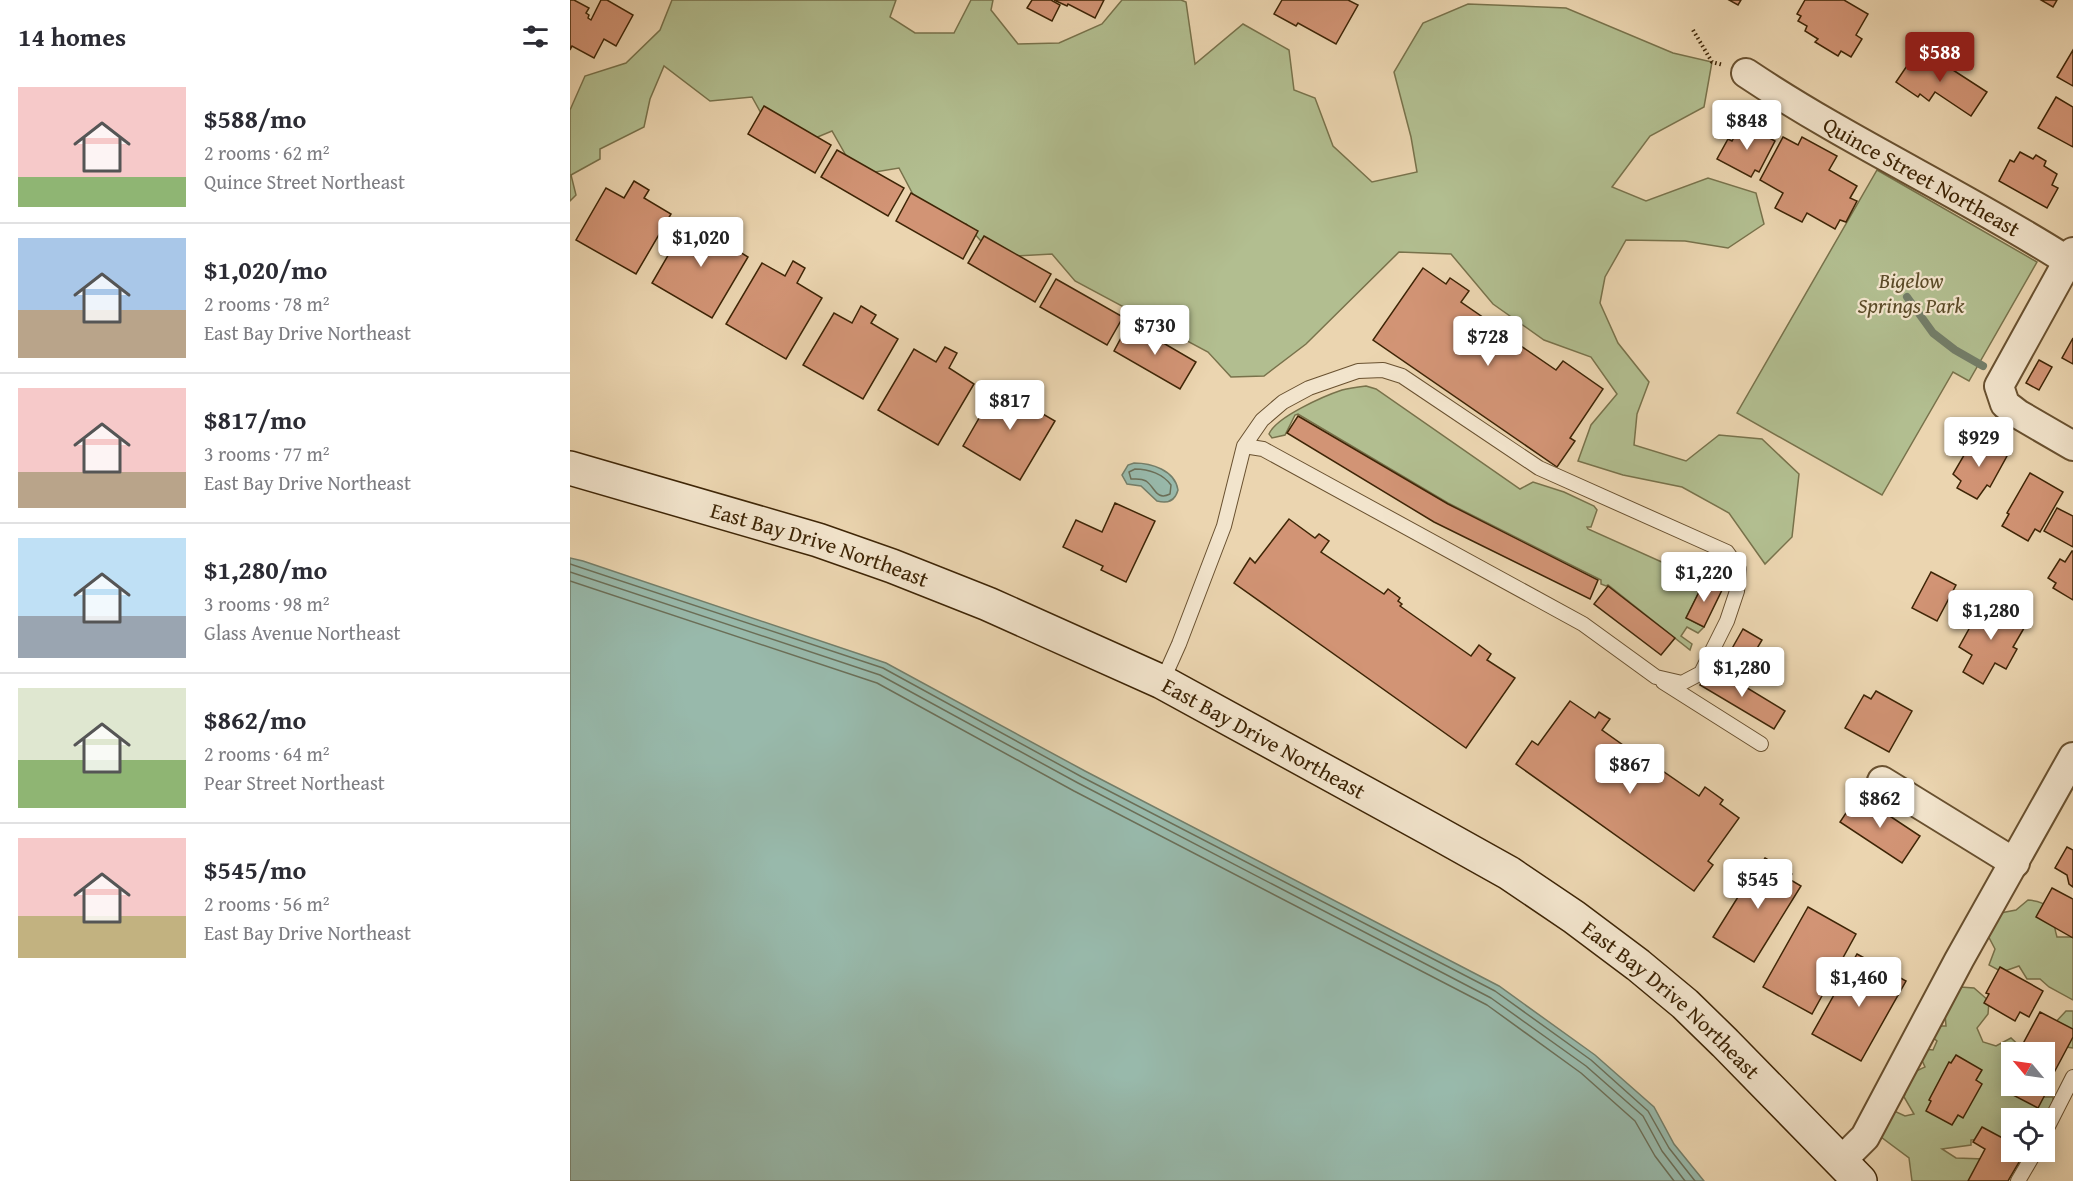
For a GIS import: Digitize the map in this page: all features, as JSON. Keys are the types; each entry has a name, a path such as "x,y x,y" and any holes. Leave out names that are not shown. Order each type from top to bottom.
{"street":[{"name":"Quince Street Northeast","path":"1746,73 1789,102 2070,257"},
{"path":"2070,257 1999,386 2005,404 2073,446"},
{"name":"East Bay Drive Northeast","path":"570,468 818,540 892,566 988,604 1162,682 1509,873 1574,917 1638,965 1684,1004 1851,1171"},
{"path":"1851,1171 1864,1137 1959,960 2073,758"},
{"path":"1882,782 2015,863"}],"lane":[{"path":"1162,682 1224,526 1244,446 1262,420 1283,402 1309,388 1358,371 1383,370 1402,376 1539,468 1727,552 1739,569 1737,591 1715,647 1701,673 1682,683 1656,677"},
{"path":"1244,446 1263,449 1582,624 1656,677 1761,744"},
{"path":"2055,1112 2073,1077"},
{"path":"2018,1181 2029,1162"}],"path":[{"path":"1693,30 1712,62 1746,73"}],"green space":[{"path":"672,0 896,0 890,17 915,33 954,33 971,0 993,0 991,10 1018,44 1059,43 1102,24 1122,0 1181,0 1186,2 1195,64 1243,24 1289,50 1294,90 1315,98 1333,146 1372,182 1417,172 1411,137 1394,72 1423,23 1468,4 1566,8 1673,53 1712,62 1704,107 1650,136 1612,187 1646,201 1708,178 1756,193 1764,224 1728,248 1685,241 1626,240 1605,277 1600,303 1618,343 1649,382 1637,414 1634,445 1686,461 1719,435 1762,439 1799,474 1792,537 1765,564 1729,513 1682,487 1623,475 1578,461 1591,425 1617,394 1591,357 1544,340 1493,304 1451,254 1399,252 1306,344 1264,376 1231,377 1208,352 1075,281 1052,254 995,257 966,224 926,219 899,168 857,175 832,131 796,146 771,131 752,97 710,101 664,66 650,99 644,127 600,149 600,159 571,175 576,195 570,201 570,110 585,76 626,63 660,30"},
{"name":"Bigelow Springs Park","path":"1877,170 2037,262 1969,381 1953,372 1882,495 1737,413"},
{"path":"1366,386 1376,389 1520,489 1533,482 1564,492 1594,506 1597,510 1591,527 1587,527 1588,529 1684,572 1694,554 1715,567 1722,576 1723,588 1705,580 1686,618 1704,627 1698,633 1687,627 1681,636 1692,644 1690,650 1608,585 1601,584 1601,580 1448,503 1298,414 1295,415 1285,435 1272,438 1269,434 1273,427 1290,414 1313,402 1342,390"},
{"path":"2028,900 2037,901 2048,907 2053,917 2057,937 2073,937 2073,1000 2049,987 2040,979 2027,979 2019,966 2002,972 1989,965 1995,949 1984,928 1990,915 2016,910"},
{"path":"1960,987 1974,988 1989,1001 1988,1014 1977,1028 1983,1042 1996,1046 2001,1043 2001,1096 2053,1097 2053,1108 2001,1108 2001,1141 1971,1140 1971,1145 1942,1149 1956,1158 1984,1159 1972,1181 1912,1181 1909,1158 1881,1137 1892,1110 1905,1116 1914,1114 1904,1097 1912,1073 1925,1067 1919,1054 1924,1049 1933,1050 1937,1041 1926,1032 1929,1026 1946,1026 1944,1002"},
{"path":"2066,1011 2073,1011 2073,1048 2060,1046 2053,1025"},
{"path":"2011,1038 2015,1042 2004,1042"}],"water":[{"path":"1134,463 1155,466 1172,477 1178,490 1175,497 1168,502 1157,501 1141,486 1127,484 1122,475 1128,465"},
{"path":"570,558 886,663 1085,771 1499,986 1595,1055 1654,1107 1674,1144 1704,1181 570,1181"}],"building":[{"path":"570,0 589,8 586,13 591,20 601,0 607,0 633,15 616,46 604,39 594,58 572,46 570,50"},
{"path":"1032,0 1051,0 1060,5 1052,21 1027,8"},
{"path":"1054,0 1104,0 1095,18 1068,4 1067,6"},
{"path":"1282,0 1348,0 1358,5 1336,44 1298,23 1296,26 1274,14"},
{"path":"1729,0 1741,0 1738,5"},
{"path":"1805,0 1844,0 1868,14 1856,35 1862,39 1851,57 1841,51 1838,56 1815,42 1818,39 1805,31 1807,26 1798,21 1801,16 1797,14"},
{"path":"2041,0 2057,0 2053,7"},
{"path":"1919,48 1987,92 1971,116 1935,92 1929,101 1920,94 1918,97 1896,82"},
{"path":"2073,50 2073,86 2057,77"},
{"path":"2056,97 2073,107 2073,147 2038,128"},
{"path":"764,106 831,145 815,173 748,134"},
{"path":"1742,123 1775,141 1759,172 1755,170 1751,177 1717,159 1728,139 1732,141"},
{"path":"1783,137 1798,145 1802,137 1837,156 1829,170 1857,186 1850,198 1857,201 1846,222 1840,220 1835,229 1807,213 1802,222 1775,208 1783,193 1760,180"},
{"path":"837,150 904,188 888,216 821,177"},
{"path":"2020,152 2033,159 2036,155 2046,161 2044,166 2057,174 2052,185 2058,188 2047,208 1999,181 2010,160 2014,162"},
{"path":"634,181 649,190 644,198 671,214 636,274 576,240 606,188 624,198"},
{"path":"911,193 978,231 963,259 896,221"},
{"path":"719,219 731,226 722,241 748,257 712,318 652,283 688,221 710,234"},
{"path":"984,236 1051,274 1035,302 968,263"},
{"path":"793,261 805,268 797,283 822,298 786,359 726,324 762,263 785,276"},
{"path":"1423,268 1446,284 1450,278 1469,291 1461,302 1503,331 1507,326 1520,335 1515,342 1556,370 1563,361 1603,389 1570,438 1575,441 1557,467 1373,340"},
{"path":"1056,279 1123,317 1107,345 1040,307"},
{"path":"861,306 876,315 871,323 898,339 863,399 803,365 834,313 852,323"},
{"path":"1129,323 1196,362 1180,389 1114,351"},
{"path":"2073,338 2073,364 2062,358"},
{"path":"945,347 957,353 949,368 974,384 938,445 878,410 914,349 936,362"},
{"path":"2039,360 2052,367 2039,390 2026,383"},
{"path":"1028,383 1039,389 1029,406 1055,421 1020,480 963,446 997,387 1018,399"},
{"path":"1298,416 1448,504 1598,580 1590,599 1434,522 1287,433"},
{"path":"1974,438 2007,456 1990,487 1987,485 1977,499 1957,488 1961,481 1953,474"},
{"path":"2030,473 2063,492 2040,532 2035,529 2028,541 2002,526"},
{"path":"1115,503 1155,521 1126,582 1101,570 1103,566 1063,547 1076,520 1102,532"},
{"path":"2057,508 2073,516 2073,547 2044,531"},
{"path":"1289,519 1315,538 1319,534 1329,541 1321,552 1384,594 1388,589 1400,598 1398,601 1402,604 1400,606 1471,656 1479,645 1491,654 1487,660 1515,678 1466,748 1234,583 1250,558 1255,563"},
{"path":"2072,551 2073,600 2053,588 2056,583 2048,578 2060,559 2065,562"},
{"path":"1931,572 1956,585 1937,621 1912,608"},
{"path":"1705,580 1723,588 1704,627 1686,618"},
{"path":"1608,586 1675,638 1661,655 1594,604"},
{"path":"1985,600 2027,623 2013,647 2017,649 2006,669 1995,663 1983,684 1963,672 1972,655 1959,647"},
{"path":"1743,629 1762,640 1739,679 1721,668"},
{"path":"1711,666 1785,711 1774,729 1700,685"},
{"path":"1876,691 1912,711 1889,752 1845,728 1864,695 1871,699"},
{"path":"1570,701 1595,718 1599,712 1610,719 1602,730 1640,757 1645,751 1661,762 1657,767 1699,796 1705,787 1723,800 1720,804 1739,818 1708,861 1713,865 1694,891 1516,764 1532,741 1538,745"},
{"path":"1858,795 1920,836 1902,863 1840,822"},
{"path":"2067,847 2073,850 2073,887 2069,884 2067,875 2055,868"},
{"path":"1765,858 1792,874 1789,879 1801,886 1754,962 1713,937 1756,868 1758,869"},
{"path":"2052,888 2073,899 2073,938 2036,917"},
{"path":"1808,907 1856,934 1812,1014 1763,987"},
{"path":"1857,954 1906,981 1861,1061 1812,1034"},
{"path":"2000,967 2043,991 2029,1017 2020,1012 2015,1021 1984,1003 1989,994 1986,993"},
{"path":"2040,1012 2073,1029 2073,1037 2055,1071 2055,1042 2024,1042"},
{"path":"1956,1055 1982,1070 1976,1080 1982,1084 1963,1118 1958,1115 1952,1125 1926,1111 1931,1101 1929,1100 1949,1062 1951,1063"},
{"path":"2015,1096 2044,1096 2038,1108"},
{"path":"1982,1127 2001,1137 2001,1162 2019,1162 2008,1181 1968,1181 1985,1149 1973,1142"}],"waterway":[{"path":"1907,297 1933,333 1955,350 1983,366"}]}
